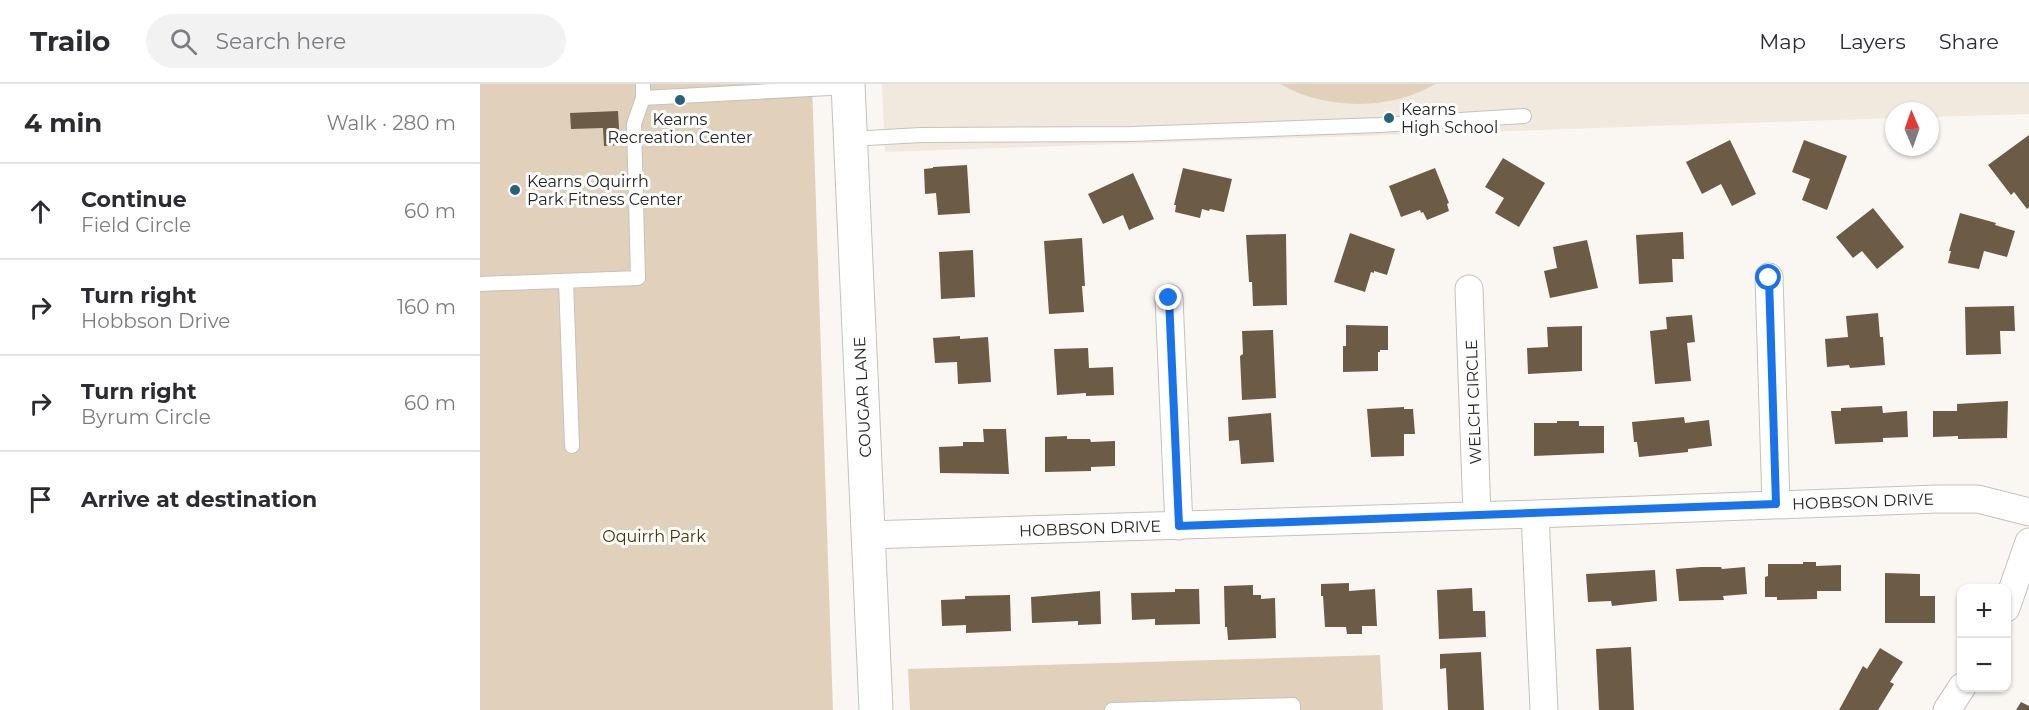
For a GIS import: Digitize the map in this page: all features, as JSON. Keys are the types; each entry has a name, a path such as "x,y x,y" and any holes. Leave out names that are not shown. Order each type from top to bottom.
{"main road":[{"name":"COUGAR LANE","path":"848,86 876,710"}],"street":[{"path":"1769,278 1776,504"},
{"name":"WELCH CIRCLE","path":"1469,289 1477,515"},
{"path":"1169,298 1179,526"},
{"name":"HOBBSON DRIVE","path":"868,535 1937,499 1978,500 2029,512"},
{"path":"1534,514 1544,710"},
{"path":"2011,596 2029,542"},
{"path":"1947,710 1959,692"}],"lane":[{"path":"480,284 638,278 634,124 643,91 848,86"},
{"path":"850,139 921,135 1144,133 1380,125 1524,116"},
{"path":"566,281 572,446"},
{"path":"1100,710 1293,705 1293,710"}],"shaded area":[{"name":"Kearns High School","path":"882,84 2029,84 2029,114 1939,117 1939,102 1885,102 1885,118 885,152"}],"green space":[{"name":"Oquirrh Park","path":"480,84 812,84 833,710 480,710"},
{"path":"1280,84 1435,84 1398,99 1357,104 1316,99"},
{"path":"1380,655 1383,710 910,710 908,669"}],"building":[{"path":"618,111 620,145 604,146 603,128 571,129 570,113"},
{"path":"2029,135 2029,207 2027,209 2014,192 2011,195 1988,165"},
{"path":"1730,140 1756,194 1732,206 1721,184 1702,194 1686,162"},
{"path":"1804,140 1847,156 1827,210 1802,200 1810,179 1792,172"},
{"path":"1503,158 1545,183 1519,227 1495,213 1504,198 1485,187"},
{"path":"967,165 970,213 938,215 936,193 925,194 924,169"},
{"path":"1183,168 1232,179 1224,212 1202,209 1200,218 1175,212 1176,205 1174,205"},
{"path":"1435,168 1449,203 1447,204 1449,211 1427,220 1420,210 1401,217 1389,186"},
{"path":"1133,173 1154,219 1129,230 1123,215 1103,224 1088,194"},
{"path":"1873,208 1904,247 1877,269 1862,251 1853,258 1836,237"},
{"path":"1960,213 2015,231 2007,257 1984,251 1979,269 1948,263 1951,251 1949,251"},
{"path":"1683,232 1684,259 1672,259 1673,282 1639,284 1636,235"},
{"path":"1350,233 1395,249 1387,275 1371,272 1365,292 1334,282"},
{"path":"1286,234 1287,305 1253,306 1246,235"},
{"path":"1082,238 1084,312 1049,314 1044,241"},
{"path":"1587,240 1598,288 1550,298 1544,271 1557,268 1553,247"},
{"path":"973,250 975,297 941,299 939,252"},
{"path":"2014,306 2015,331 2000,331 2001,354 1966,355 1965,307"},
{"path":"1878,313 1885,365 1827,367 1825,339 1848,337 1846,316"},
{"path":"1692,315 1695,342 1687,343 1691,381 1655,384 1650,331 1667,329 1666,317"},
{"path":"1346,325 1388,326 1388,350 1378,352 1378,371 1343,372"},
{"path":"1582,326 1582,371 1528,374 1527,348 1548,347 1547,327"},
{"path":"1273,330 1276,398 1242,400 1240,356 1243,354 1242,331"},
{"path":"960,336 960,339 988,337 991,382 958,384 957,362 935,363 933,338"},
{"path":"1088,348 1089,368 1113,367 1114,395 1086,396 1086,393 1057,395 1054,349"},
{"path":"2008,401 2007,438 1933,437 1933,411 1957,411 1957,404"},
{"path":"1882,406 1883,413 1907,411 1908,437 1883,438 1883,442 1835,444 1831,411 1841,411 1841,408"},
{"path":"1404,407 1404,409 1413,409 1415,434 1404,434 1404,456 1371,457 1367,409"},
{"path":"1271,413 1274,462 1241,464 1239,440 1229,441 1228,417"},
{"path":"1684,417 1685,423 1709,420 1712,446 1688,449 1688,452 1639,457 1637,442 1634,442 1632,422"},
{"path":"1557,421 1579,421 1579,426 1604,426 1604,453 1534,456 1534,423 1557,423"},
{"path":"983,429 1006,429 1009,474 940,473 939,447 963,446 963,442 984,442"},
{"path":"1067,436 1067,439 1090,439 1091,442 1115,441 1115,466 1091,467 1091,471 1045,472 1045,437"},
{"path":"1803,562 1816,562 1816,566 1841,565 1841,591 1817,591 1817,599 1777,600 1777,597 1765,597 1765,577 1768,576 1768,564 1803,564"},
{"path":"1721,567 1722,569 1745,567 1747,594 1723,596 1724,600 1679,601 1676,569"},
{"path":"1655,570 1657,601 1612,606 1611,601 1588,602 1586,574"},
{"path":"1885,573 1920,574 1920,596 1935,596 1935,623 1885,623"},
{"path":"1349,583 1349,591 1375,589 1377,626 1362,626 1362,634 1347,634 1346,627 1325,627 1321,584"},
{"path":"1253,585 1253,595 1261,595 1261,599 1275,598 1276,638 1228,640 1227,627 1225,627 1224,586"},
{"path":"1472,588 1473,611 1485,611 1486,637 1439,639 1437,590"},
{"path":"1175,589 1199,589 1200,624 1155,625 1155,619 1132,620 1131,593 1175,592"},
{"path":"1100,591 1101,624 1078,625 1078,621 1032,623 1031,597"},
{"path":"1010,595 1011,631 966,633 966,625 942,626 941,600 965,599 965,596"},
{"path":"1631,647 1634,710 1599,710 1596,649"},
{"path":"1880,648 1903,662 1890,682 1894,684 1878,710 1839,710 1863,666 1867,669"},
{"path":"1481,652 1484,710 1448,710 1446,668 1440,669 1440,654"},
{"path":"2021,702 2029,706 2029,710 2016,710"}],"place":[{"name":"Kearns Recreation Center","path":"680,100"},
{"name":"Kearns High School","path":"1389,118"},
{"name":"Kearns Oquirrh Park Fitness Center","path":"515,190"}],"route":[{"path":"1169,298 1179,526 1776,504 1769,278"}]}
